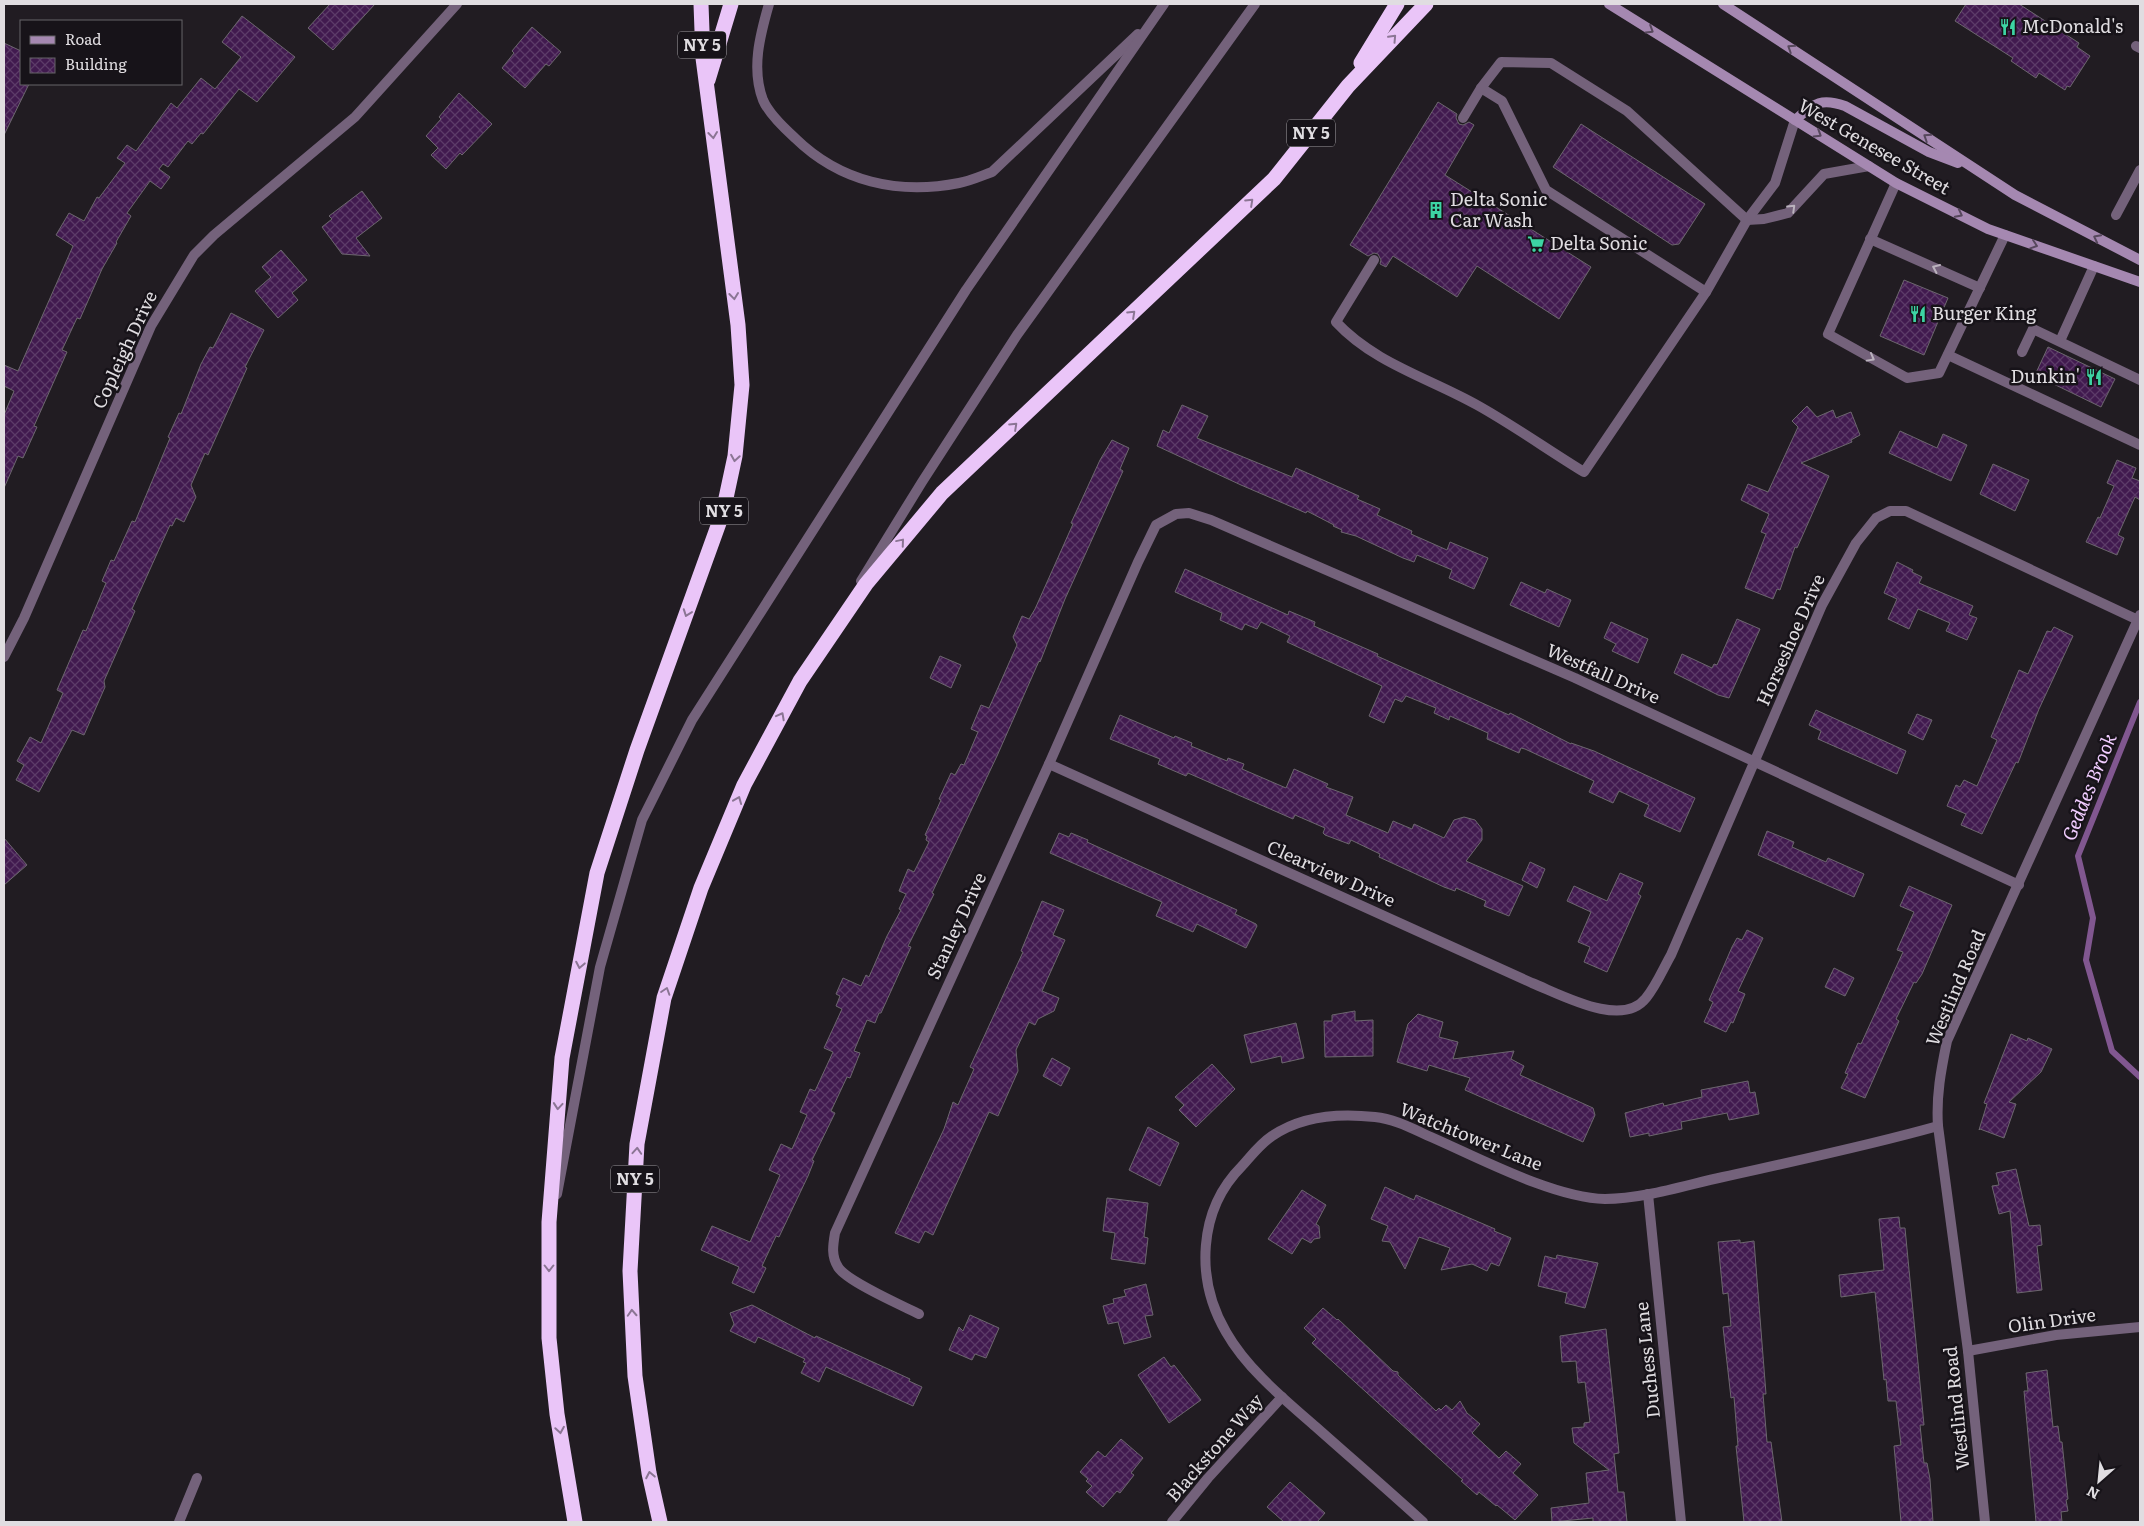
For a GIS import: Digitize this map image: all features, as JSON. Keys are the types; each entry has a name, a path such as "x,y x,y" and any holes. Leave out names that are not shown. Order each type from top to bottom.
{"highway":[{"name":"NY 5","path":"575,1522 557,1414 551,1357 549,1239 562,1058 597,873 637,750 724,512 736,456 742,385 738,325 703,58 701,4"},
{"path":"707,86 731,4"},
{"name":"NY 5","path":"660,1522 650,1474 635,1376 630,1271 637,1144 664,998 701,888 744,785 800,681 866,584 942,493 1274,179 1348,86 1397,4"},
{"path":"1348,86 1426,4"}],"main road":[{"name":"West Genesee Street","path":"1609,4 1896,183 1988,229 2140,282"},
{"name":"West Genesee Street","path":"1723,4 2015,195 2140,260"},
{"path":"1795,120 1815,103 1824,101 1835,102 1929,152 1978,171"}],"street":[{"name":"Copleigh Drive","path":"4,657 24,618 151,326 194,255 214,235 355,117 457,4"},
{"path":"768,4 760,32 756,67 763,101 784,128 812,155 847,175 883,185 926,188 961,183 992,172 1153,19"},
{"path":"549,1239 600,967 642,820 688,729 966,290 1164,4"},
{"path":"800,681 922,482 1017,335 1255,4"},
{"path":"1463,118 1481,88 1501,62 1551,63 1627,111 1746,220 1764,219 1788,213 1824,174 1869,166"},
{"path":"1481,88 1502,101 1546,190 1706,292"},
{"path":"1374,260 1336,322 1351,338 1377,356 1477,405 1584,472 1706,292 1746,220 1774,183 1795,120"},
{"path":"2116,215 2140,170"},
{"path":"1896,183 1828,334 1907,378 1939,373 2005,235"},
{"path":"1870,239 1980,288"},
{"path":"2060,341 2094,266"},
{"path":"2022,352 2033,329 2140,380"},
{"path":"1948,355 2140,445"},
{"name":"Horseshoe Drive","path":"1601,1010 1628,1010 1645,1000 1671,955 1822,605 1856,544 1876,518 1890,511 1906,511 2139,617"},
{"name":"Westfall Drive","path":"1167,518 1176,514 1189,513 1211,520 1574,678 2019,885"},
{"name":"Stanley Drive","path":"919,1314 876,1294 838,1269 832,1253 835,1233 1049,764 1138,562 1156,525 1167,518"},
{"name":"Westlind Road","path":"1985,1522 1968,1350 1938,1126 1936,1103 1939,1078 1947,1041 2139,617"},
{"name":"Clearview Drive","path":"1049,764 1532,983 1601,1010"},
{"name":"Watchtower Lane","path":"1423,1522 1282,1397 1241,1353 1225,1330 1209,1292 1205,1252 1214,1206 1234,1174 1269,1138 1296,1123 1324,1117 1375,1117 1399,1123 1521,1176 1571,1193 1605,1199 1648,1194 1878,1143 1938,1126"},
{"name":"Duchess Lane","path":"1648,1194 1680,1522"},
{"name":"Olin Drive","path":"1968,1350 2056,1335 2140,1327"},
{"name":"Blackstone Way","path":"1172,1522 1208,1478 1282,1397"},
{"path":"179,1522 197,1478"}],"building":[{"path":"330,4 375,4 333,50 308,28"},
{"path":"1966,4 2019,4 2079,43 2077,47 2090,56 2070,87 2067,86 2065,90 2039,73 2036,78 2011,61 2013,58 1955,21"},
{"path":"242,16 295,57 257,102 239,89 203,134 201,133 192,144 188,141 168,167 163,164 159,169 170,177 161,189 150,181 127,213 131,216 102,269 80,319 77,318 62,350 67,352 34,426 37,427 23,458 18,456 4,488 4,415 14,391 4,386 4,365 18,371 73,246 56,235 69,213 84,221 97,197 99,198 125,163 117,158 127,145 136,151 171,103 177,108 201,78 215,89 241,57 222,42"},
{"path":"532,27 561,52 549,66 546,64 525,88 502,68 514,53 512,51"},
{"path":"4,43 20,51 20,85 29,85 4,135"},
{"path":"459,93 492,124 462,155 460,153 446,169 431,155 438,148 426,136 441,119 439,117"},
{"name":"Delta Sonic Car Wash","path":"1438,102 1457,114 1456,118 1459,124 1463,125 1469,122 1474,125 1445,175 1591,267 1559,319 1477,266 1457,297 1393,256 1386,267 1380,264 1381,260 1378,254 1374,253 1368,256 1350,245"},
{"path":"1581,124 1705,204 1679,244 1672,245 1553,167"},
{"path":"362,191 382,218 356,238 370,256 342,254 322,227 332,219 329,216"},
{"path":"281,250 307,280 292,293 298,300 278,318 255,291 271,277 262,267"},
{"path":"1904,280 1948,298 1924,355 1880,336"},
{"path":"231,313 264,330 245,367 247,368 208,455 205,453 191,485 196,497 184,522 176,518 172,526 170,525 132,609 135,611 104,681 105,687 84,735 72,730 39,792 16,780 24,765 17,761 30,737 41,743 63,693 57,690 83,630 86,631 106,583 102,581 111,560 114,561 132,521 135,522 170,438 168,437 179,413 181,414 201,364 210,347 213,348"},
{"path":"2048,347 2115,379 2101,407 2035,375"},
{"path":"1182,405 1208,416 1197,438 1292,477 1296,468 1359,496 1357,499 1380,509 1377,515 1412,531 1411,534 1447,550 1450,542 1488,558 1474,589 1449,578 1452,570 1417,555 1414,562 1356,536 1341,532 1342,530 1334,525 1307,511 1306,513 1241,485 1157,446 1163,430 1169,433"},
{"path":"1807,406 1817,417 1833,410 1836,418 1851,412 1860,435 1851,440 1852,442 1801,463 1829,476 1797,548 1795,547 1780,590 1777,589 1773,599 1745,588 1766,534 1761,532 1769,514 1741,500 1748,484 1768,492 1798,427 1792,421"},
{"path":"1900,431 1937,448 1943,434 1967,445 1951,481 1889,453"},
{"path":"1112,440 1129,448 1120,469 1123,471 1065,599 1040,662 932,893 934,894 908,946 911,947 881,1013 879,1013 875,1023 867,1020 854,1051 860,1053 850,1078 847,1077 831,1111 835,1113 812,1160 814,1161 808,1176 779,1237 776,1236 762,1266 766,1268 754,1293 732,1283 739,1267 701,1250 712,1226 750,1242 780,1175 769,1170 781,1144 792,1149 807,1115 800,1112 810,1089 815,1091 833,1052 824,1048 842,1009 836,1006 840,996 836,994 843,978 861,986 866,975 869,977 901,910 899,909 906,894 899,891 908,869 914,872 929,842 926,840 927,836 925,835 941,800 939,799 951,773 955,775 961,764 964,765 978,732 971,729 981,705 989,708 1017,645 1013,637 1022,616 1029,619 1035,609 1073,524 1071,523 1100,460"},
{"path":"2117,460 2136,468 2132,478 2140,481 2140,500 2135,497 2118,535 2124,538 2117,555 2086,542 2098,517 2100,518 2114,486 2107,483"},
{"path":"1993,464 2029,480 2015,511 1980,494"},
{"path":"1897,562 1922,577 1919,583 1973,606 1969,615 1977,618 1967,640 1946,631 1950,623 1918,609 1909,629 1888,619 1897,599 1884,593"},
{"path":"1185,569 1288,615 1289,611 1315,622 1314,626 1378,654 1377,656 1509,715 1510,713 1571,744 1594,751 1695,798 1680,832 1644,816 1649,805 1619,791 1613,803 1589,792 1594,781 1525,749 1521,748 1519,753 1487,739 1488,733 1450,716 1449,720 1434,713 1436,708 1406,696 1402,702 1395,699 1384,723 1369,716 1382,686 1287,642 1290,636 1261,622 1257,629 1245,624 1242,630 1220,620 1222,613 1175,592"},
{"path":"1521,582 1545,593 1547,589 1571,600 1559,627 1510,605"},
{"path":"1737,619 1760,629 1729,698 1718,695 1674,673 1682,654 1712,668 1714,664 1717,665"},
{"path":"1611,622 1648,639 1638,663 1612,651 1616,644 1604,638"},
{"path":"2054,627 2073,636 2039,709 2018,763 2016,762 1982,834 1961,825 1966,814 1947,806 1956,785 1960,787 1964,780 1977,786 1997,740 1991,737 2019,670 2028,674 2047,631 2051,632"},
{"path":"940,656 961,665 951,688 930,678"},
{"path":"1816,710 1906,751 1897,774 1818,739 1821,731 1809,725"},
{"path":"1917,714 1932,720 1923,740 1908,733"},
{"path":"1120,715 1174,738 1175,736 1192,743 1191,746 1227,761 1228,758 1244,764 1242,769 1286,788 1294,769 1328,784 1326,787 1353,797 1346,815 1388,833 1393,821 1412,829 1414,824 1444,838 1454,820 1464,817 1475,820 1482,829 1482,840 1466,861 1523,886 1509,916 1484,906 1486,901 1456,888 1455,891 1444,887 1379,857 1380,854 1351,840 1349,844 1325,835 1323,833 1325,828 1295,815 1293,819 1188,773 1186,776 1158,764 1160,759 1110,739"},
{"path":"1767,831 1794,842 1792,847 1826,862 1828,858 1864,874 1854,897 1758,855"},
{"path":"1059,833 1069,837 1071,833 1088,840 1087,842 1237,910 1235,914 1257,926 1246,948 1197,924 1193,932 1156,916 1162,902 1050,853"},
{"path":"4,838 27,865 4,885"},
{"path":"1530,862 1545,869 1537,888 1522,880"},
{"path":"1620,873 1643,883 1638,894 1641,896 1607,972 1584,962 1590,947 1578,942 1591,912 1567,901 1574,886 1607,901"},
{"path":"1909,886 1952,905 1922,974 1916,983 1914,982 1896,1019 1899,1021 1865,1098 1841,1088 1848,1074 1845,1073 1858,1043 1861,1044 1903,952 1897,950 1914,912 1900,906"},
{"path":"1042,901 1064,910 1053,935 1065,940 1042,991 1059,998 1054,1011 1038,1019 1035,1025 1029,1022 1016,1050 1018,1071 998,1116 989,1112 933,1235 925,1231 919,1243 895,1233 944,1129 953,1102 958,1105 974,1069 970,1067 1023,952 1021,951"},
{"path":"1747,930 1763,938 1738,991 1745,994 1733,1023 1731,1022 1726,1032 1704,1022 1713,1002 1709,1000 1732,947 1737,938 1742,940"},
{"path":"1834,968 1854,978 1845,996 1825,987"},
{"path":"1355,1011 1355,1021 1373,1020 1373,1056 1325,1057 1324,1021 1332,1021 1332,1015"},
{"path":"1418,1014 1443,1022 1439,1037 1458,1042 1453,1059 1514,1051 1511,1059 1524,1066 1520,1075 1593,1108 1595,1115 1583,1142 1465,1090 1470,1078 1429,1065 1427,1071 1397,1062 1408,1024"},
{"path":"1296,1023 1304,1058 1282,1063 1281,1056 1251,1063 1244,1035"},
{"path":"2011,1034 2027,1041 2028,1038 2052,1049 2041,1072 2009,1102 2016,1104 2004,1138 1979,1130 1987,1104 1984,1103"},
{"path":"1052,1058 1070,1068 1061,1086 1043,1076"},
{"path":"1212,1064 1235,1089 1196,1127 1179,1110 1184,1105 1175,1097"},
{"path":"1748,1081 1750,1093 1755,1092 1759,1114 1729,1120 1727,1113 1681,1122 1682,1129 1649,1136 1649,1133 1630,1137 1625,1113 1663,1103 1664,1106 1702,1097 1701,1090"},
{"path":"1148,1127 1179,1143 1160,1186 1129,1170"},
{"path":"2016,1169 2029,1226 2040,1225 2042,1245 2037,1246 2042,1290 2017,1293 2010,1211 1999,1214 1992,1186 1999,1185 1996,1173"},
{"path":"1385,1187 1414,1200 1416,1195 1495,1229 1494,1231 1511,1238 1499,1266 1491,1263 1487,1271 1472,1264 1441,1270 1450,1248 1419,1237 1405,1269 1390,1242 1382,1241 1388,1226 1371,1219"},
{"path":"1302,1190 1326,1205 1316,1224 1319,1226 1320,1238 1314,1239 1311,1243 1302,1238 1292,1254 1268,1239"},
{"path":"1107,1198 1148,1203 1144,1237 1148,1238 1145,1264 1111,1259 1115,1233 1103,1231"},
{"path":"1899,1217 1900,1228 1905,1228 1924,1425 1920,1425 1924,1463 1927,1463 1930,1479 1933,1522 1901,1522 1894,1446 1901,1445 1896,1401 1888,1401 1886,1379 1884,1380 1875,1292 1841,1297 1839,1275 1884,1270 1879,1219"},
{"path":"1740,1240 1740,1243 1754,1241 1766,1394 1763,1394 1767,1442 1771,1442 1782,1522 1744,1522 1736,1446 1738,1446 1734,1397 1731,1398 1723,1327 1731,1326 1728,1293 1723,1294 1718,1242"},
{"path":"1557,1255 1598,1263 1585,1308 1565,1303 1567,1293 1538,1286 1545,1256 1556,1259"},
{"path":"1146,1284 1153,1315 1145,1316 1151,1337 1124,1344 1118,1322 1108,1324 1103,1306 1114,1303 1113,1299 1126,1296 1124,1290"},
{"path":"752,1305 815,1338 816,1336 910,1379 909,1381 922,1387 913,1406 826,1367 819,1382 801,1373 806,1363 803,1362 805,1359 758,1337 755,1343 730,1331 734,1324 730,1313"},
{"path":"1323,1308 1338,1319 1393,1371 1398,1372 1398,1375 1436,1411 1439,1408 1441,1410 1446,1405 1452,1410 1460,1401 1467,1413 1480,1424 1472,1433 1499,1458 1506,1451 1521,1464 1513,1473 1538,1495 1515,1520 1479,1492 1477,1495 1461,1481 1463,1480 1312,1343 1316,1339 1304,1328"},
{"path":"970,1315 999,1328 986,1358 975,1354 972,1360 949,1350 959,1327 963,1331"},
{"path":"1606,1329 1619,1453 1614,1454 1618,1492 1624,1492 1627,1522 1593,1522 1593,1518 1552,1522 1551,1508 1589,1503 1586,1473 1609,1470 1574,1443 1572,1428 1584,1427 1584,1423 1590,1422 1585,1382 1578,1383 1576,1361 1562,1362 1560,1336"},
{"path":"1164,1357 1171,1367 1174,1365 1201,1400 1169,1423 1138,1375"},
{"path":"2047,1370 2053,1427 2058,1426 2060,1442 2062,1442 2068,1499 2066,1500 2068,1511 2061,1512 2062,1522 2036,1522 2024,1391 2028,1391 2026,1373"},
{"path":"1121,1439 1143,1458 1131,1473 1134,1475 1120,1493 1117,1491 1103,1507 1086,1492 1092,1486 1086,1481 1088,1479 1080,1472 1098,1451 1105,1457"},
{"path":"1290,1482 1325,1513 1317,1522 1284,1522 1267,1507"}],"waterway":[{"name":"Geddes Brook","path":"2140,702 2078,856 2093,918 2086,960 2112,1051 2140,1077"}],"place":[{"name":"McDonald's","path":"2008,27"},
{"name":"Delta Sonic Car Wash","path":"1436,210"},
{"name":"Delta Sonic","path":"1536,244"},
{"name":"Burger King","path":"1918,314"},
{"name":"Dunkin'","path":"2094,377"}]}
